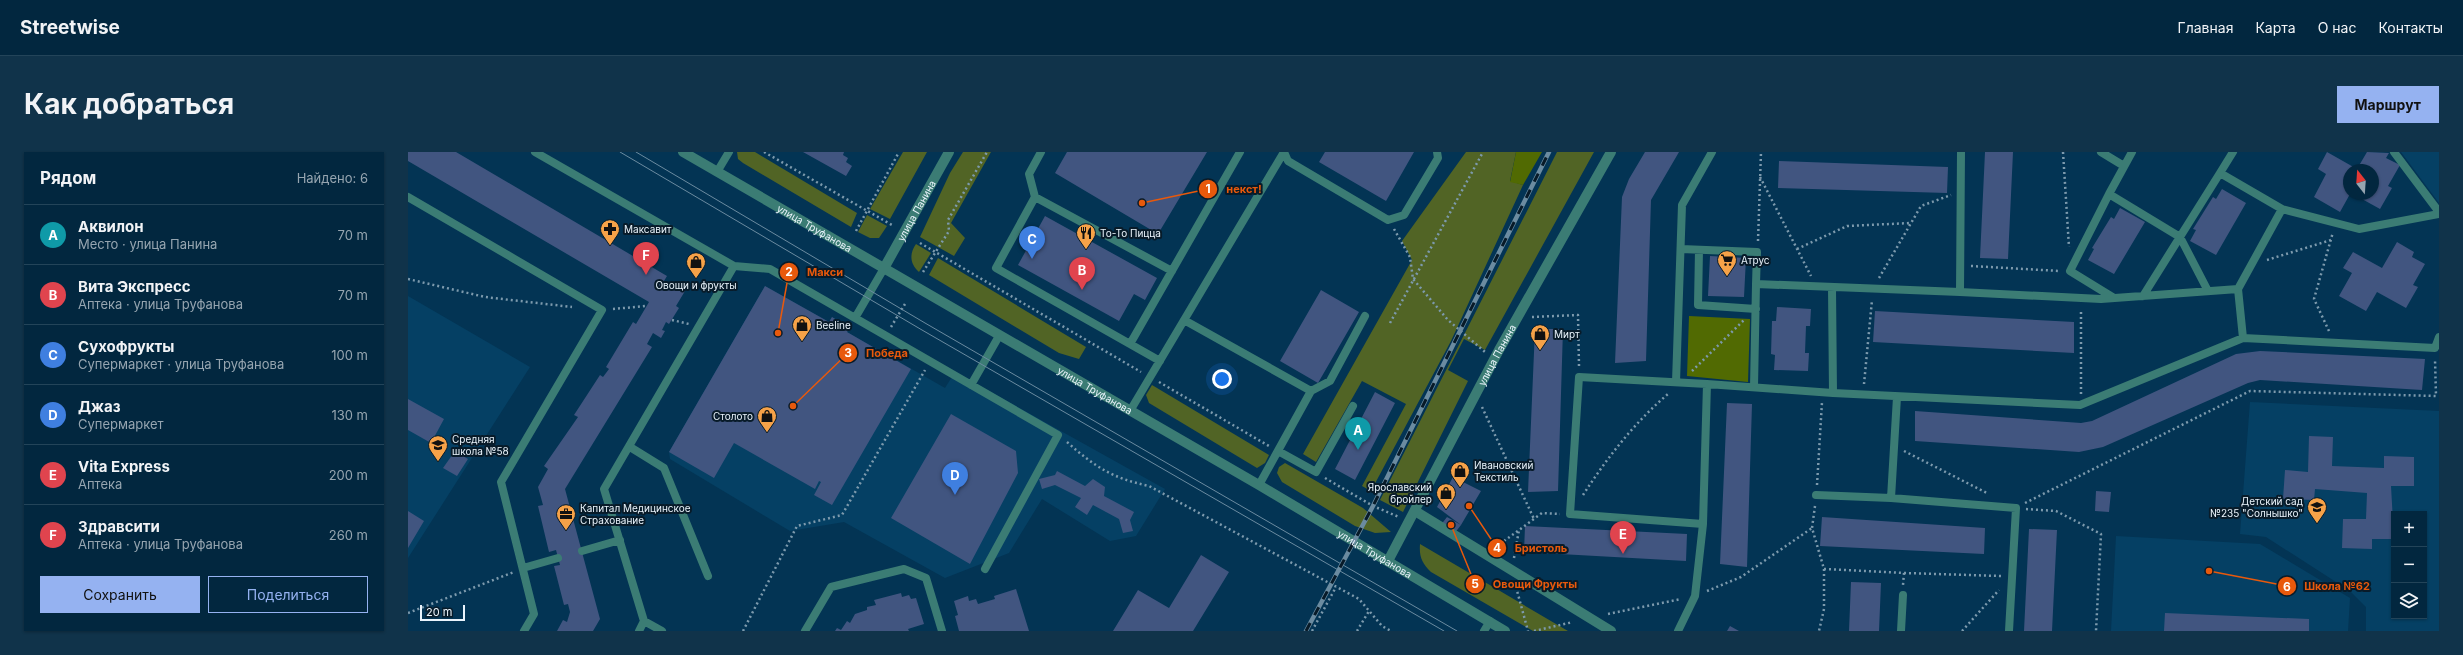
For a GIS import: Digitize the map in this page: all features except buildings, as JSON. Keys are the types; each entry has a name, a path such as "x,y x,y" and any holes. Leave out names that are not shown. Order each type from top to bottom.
{"street":[{"name":"улица Труфанова","path":"683,152 883,270 1259,485 1505,631"},
{"name":"улица Панина","path":"883,270 949,152"},
{"name":"улица Панина","path":"1388,561 1495,357 1611,152"},
{"path":"1415,511 1611,631"}],"lane":[{"path":"535,152 734,266 770,269 1058,435 985,569"},
{"path":"717,172 729,152"},
{"path":"1042,152 1029,174 1035,197 996,268 1160,361"},
{"path":"1130,344 1240,152"},
{"path":"1284,152 1288,161 1388,220 1404,215 1438,158 1437,152"},
{"path":"1130,411 1284,152"},
{"path":"1679,382 1680,249 1682,205 1712,152"},
{"path":"1960,292 1961,152"},
{"path":"2101,152 2124,166"},
{"path":"2114,298 2070,271 2132,152"},
{"path":"2220,174 2282,209 2358,229 2439,213 2394,152"},
{"path":"2143,296 2220,174 2229,153"},
{"path":"2109,194 2180,237 2208,291"},
{"path":"408,197 602,310 501,482 534,614 524,631"},
{"path":"1035,197 1172,271"},
{"path":"2243,338 2238,288 2282,209"},
{"path":"1680,249 1757,252 1754,387"},
{"path":"1699,250 1698,305 1756,309"},
{"path":"639,631 644,621 604,490 734,266"},
{"path":"855,318 883,270"},
{"path":"1756,284 2082,298 2114,298 2238,288"},
{"path":"1832,288 1833,393"},
{"path":"1259,485 1311,391 1330,381 1365,316"},
{"path":"1184,320 1311,391"},
{"path":"971,385 999,336"},
{"path":"1703,524 1570,514 1580,377 1679,382 1897,397 2080,405 2243,338 2435,348 2439,337"},
{"path":"1678,631 1696,596 1703,524 1706,384"},
{"path":"1891,498 1897,397"},
{"path":"1278,451 1316,472 1353,406"},
{"path":"630,447 664,468 708,576"},
{"path":"1816,495 1891,498 2016,508 2009,631"},
{"path":"582,551 620,540"},
{"path":"522,568 558,558"},
{"path":"805,631 831,587 904,569 926,578 942,631"},
{"path":"1901,631 1903,595"},
{"path":"644,621 662,631"},
{"path":"1484,631 1490,621"}],"path":[{"path":"764,152 892,224"},
{"path":"856,231 866,210 899,152"},
{"path":"923,272 949,231 948,220 987,152"},
{"path":"1390,323 1413,278 1483,152"},
{"path":"1757,252 1761,152"},
{"path":"1960,266 2070,271 2063,152"},
{"path":"1760,177 1816,287"},
{"path":"1864,395 1873,289 1920,206 1961,191"},
{"path":"1388,220 1410,257 1413,278 1454,326 1486,353 1495,357"},
{"path":"1797,249 1847,226 1911,222"},
{"path":"2334,343 2314,299 2336,223"},
{"path":"2251,265 2331,240"},
{"path":"920,243 937,251 1278,451"},
{"path":"408,280 485,297 578,307"},
{"path":"2080,405 2082,298"},
{"path":"886,336 905,304"},
{"path":"602,310 646,306"},
{"path":"1486,554 1542,513 1570,514 1630,430 1646,412 1756,309"},
{"path":"1530,317 1578,315 1580,377"},
{"path":"672,320 699,326"},
{"path":"2016,508 2250,391 2438,396 2435,348"},
{"path":"743,631 797,526 842,515 930,362"},
{"path":"1819,631 1824,609 1824,568 1812,528 1816,495 1823,392"},
{"path":"1482,406 1534,519"},
{"path":"1058,435 1091,464 1121,480 1149,486 1359,600 1382,626 1391,631"},
{"path":"1894,446 1989,494"},
{"path":"1316,472 1373,506 1410,521"},
{"path":"2016,508 2056,512 2101,534 2096,631"},
{"path":"1534,631 1696,596 1740,577 1812,528"},
{"path":"408,613 522,568"},
{"path":"1824,568 1904,573 2012,576"},
{"path":"1903,595 1904,573"},
{"path":"1962,631 2012,576"},
{"path":"1312,631 1336,587"},
{"path":"1357,631 1369,611"}],"shaded area":[{"path":"2401,152 2439,152 2439,203"},
{"path":"765,286 829,322 832,317 850,327 847,332 945,388 955,372 1165,489 1136,536 1110,541 1042,499 1009,553 945,578 844,522 790,531 670,459 669,452"},
{"name":"Средняя школа №58","path":"408,296 530,367 408,558"},
{"name":"Детский сад №235 \"Солнышко\"","path":"2250,402 2439,411 2439,631 2366,631 2366,607 2350,591 2266,537 2240,534"},
{"path":"2116,536 2260,544 2350,598 2348,631 2111,631"}],"green space":[{"path":"737,152 755,152 857,213 851,227 743,163 738,159"},
{"path":"903,152 927,152 890,219 870,209"},
{"path":"963,152 991,152 951,223 965,238 954,256 920,237 950,173"},
{"path":"1466,152 1516,152 1510,181 1523,185 1451,341 1371,491 1362,486 1406,404 1362,381 1316,462 1303,454 1412,260 1402,241"},
{"path":"1516,152 1542,152 1523,185 1510,182"},
{"path":"1557,152 1594,152 1485,350 1464,339 1448,370 1468,381 1403,512 1380,500"},
{"path":"867,215 887,226 879,238 870,238 858,232"},
{"path":"916,244 931,253 919,272 912,262 912,251"},
{"path":"938,258 1086,347 1079,359 1059,353 929,275"},
{"path":"1689,316 1750,319 1748,382 1687,376"},
{"path":"1152,385 1269,455 1265,463 1257,468 1149,403 1146,395"},
{"path":"1285,463 1363,508 1391,532 1375,533 1355,526 1282,482 1277,473 1279,467"},
{"path":"1420,544 1568,631 1533,631 1431,572 1422,560"}],"tram line":[{"path":"620,152 922,330 1444,631"},
{"path":"636,152 925,323 1457,631"}],"railway":[{"path":"1306,631 1373,506 1549,152"}],"place":[{"name":"некст!","path":"1142,203"},
{"name":"Максавит","path":"610,246"},
{"name":"То-То Пицца","path":"1086,250"},
{"name":"Сухофрукты","path":"1032,259"},
{"name":"Здравсити","path":"646,275"},
{"name":"Атрус","path":"1727,277"},
{"name":"Овощи и фрукты","path":"696,279"},
{"name":"Вита Экспресс","path":"1082,290"},
{"name":"Макси","path":"778,333"},
{"name":"Beeline","path":"802,342"},
{"name":"Мирт","path":"1540,351"},
{"name":"Победа","path":"793,406"},
{"name":"Столото","path":"767,433"},
{"name":"Аквилон","path":"1358,450"},
{"name":"Средняя школа №58","path":"438,462"},
{"name":"Ивановский Текстиль","path":"1460,488"},
{"name":"Джаз","path":"955,495"},
{"name":"Бристоль","path":"1469,506"},
{"name":"Ярославский бройлер","path":"1446,510"},
{"name":"Детский сад №235 \"Солнышко\"","path":"2317,524"},
{"name":"Овощи Фрукты","path":"1451,525"},
{"name":"Капитал Медицинское Страхование","path":"566,531"},
{"name":"Vita Express","path":"1623,554"},
{"name":"Школа №62","path":"2209,571"}]}
